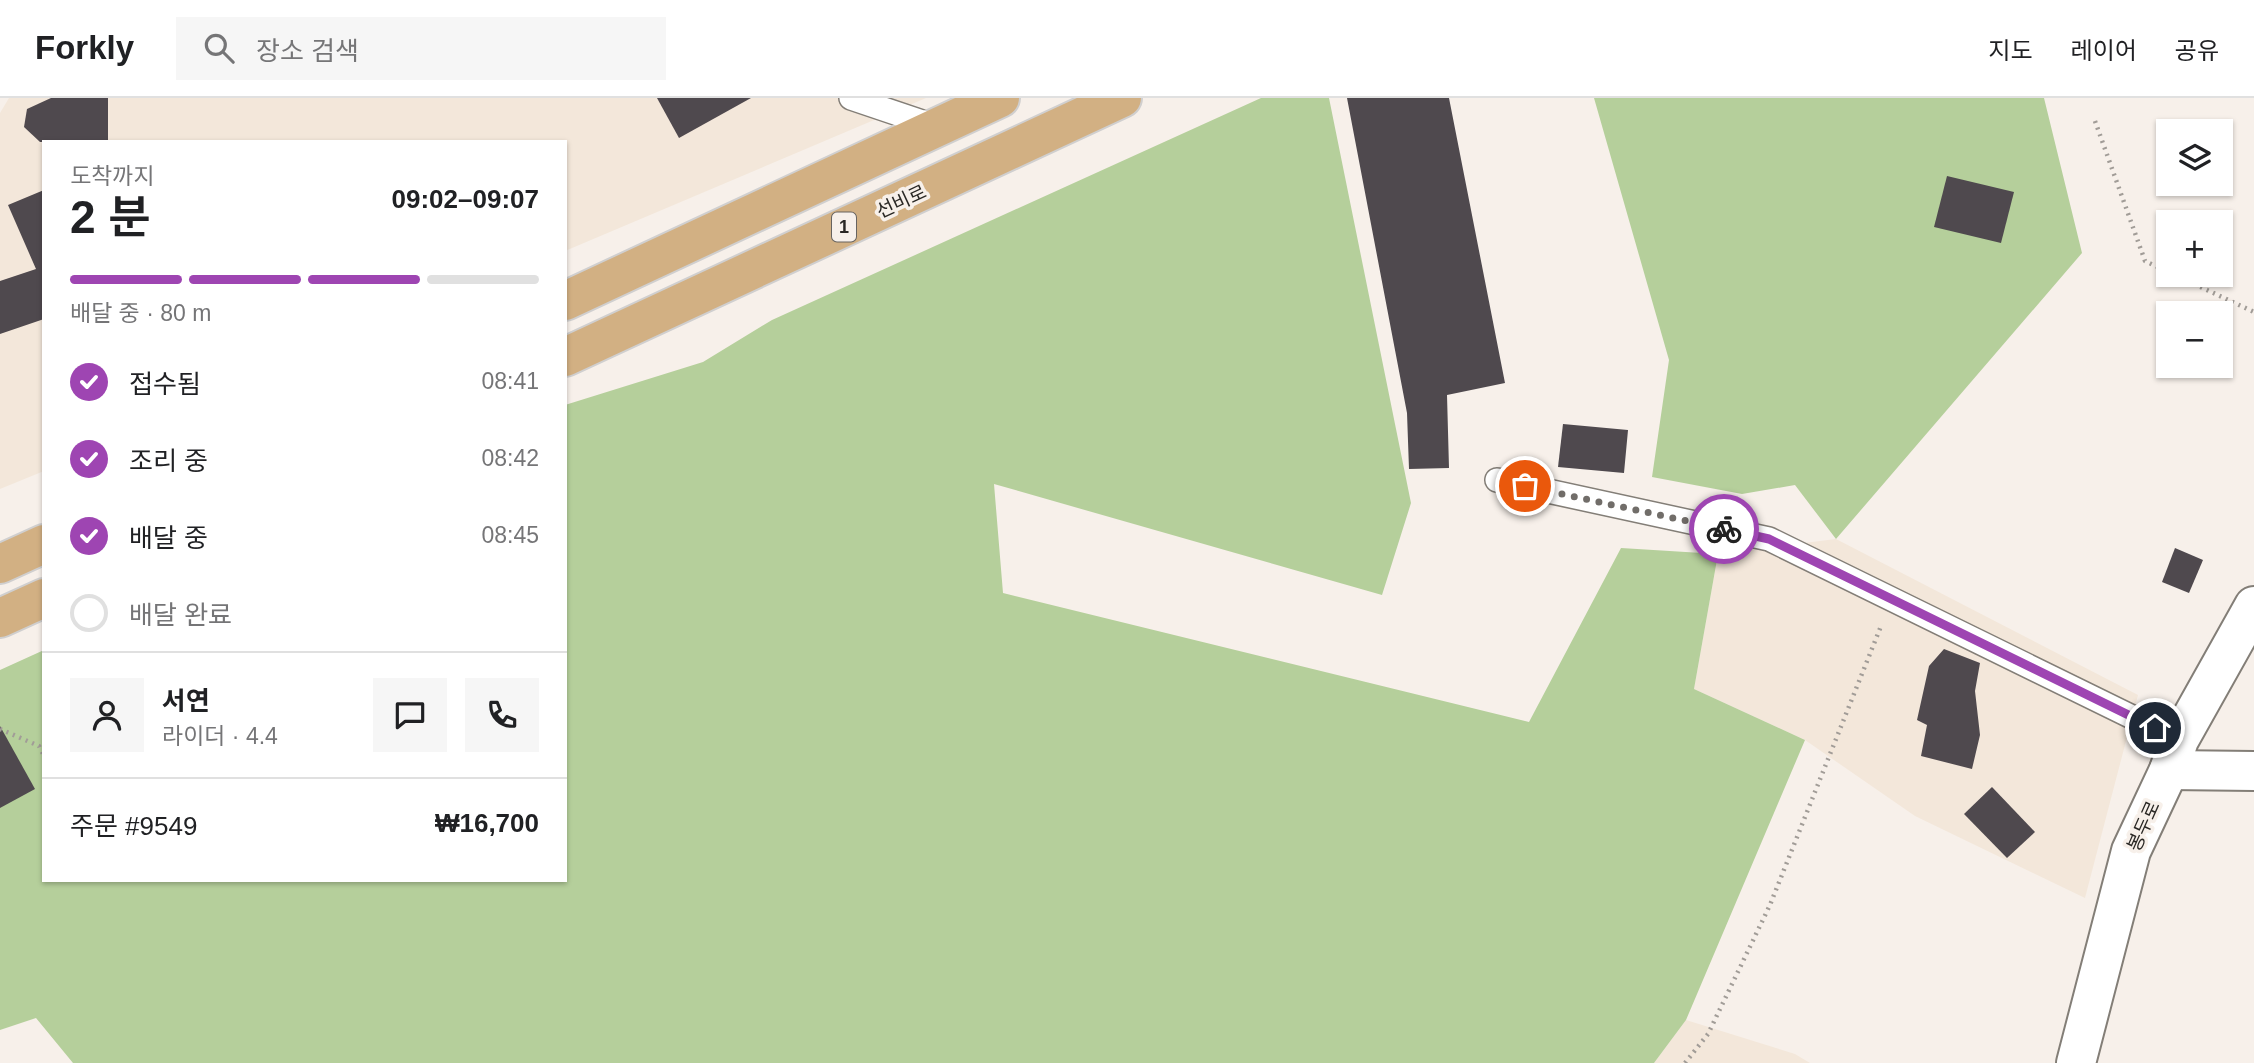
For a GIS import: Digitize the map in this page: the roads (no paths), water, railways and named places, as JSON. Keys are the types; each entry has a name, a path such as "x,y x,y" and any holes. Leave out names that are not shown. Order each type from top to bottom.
{"main road":[{"path":"567,298 1000,98"},
{"name":"선비로","path":"567,356 1122,98"},
{"path":"0,564 42,545"},
{"path":"0,618 42,599"},
{"name":"봉두로","path":"2076,1063 2131,851 2174,755 2254,606"},
{"path":"2174,755 2254,771"}],"lane":[{"path":"851,98 937,127"},
{"path":"1497,480 1769,539 1892,599 2174,755"}]}
